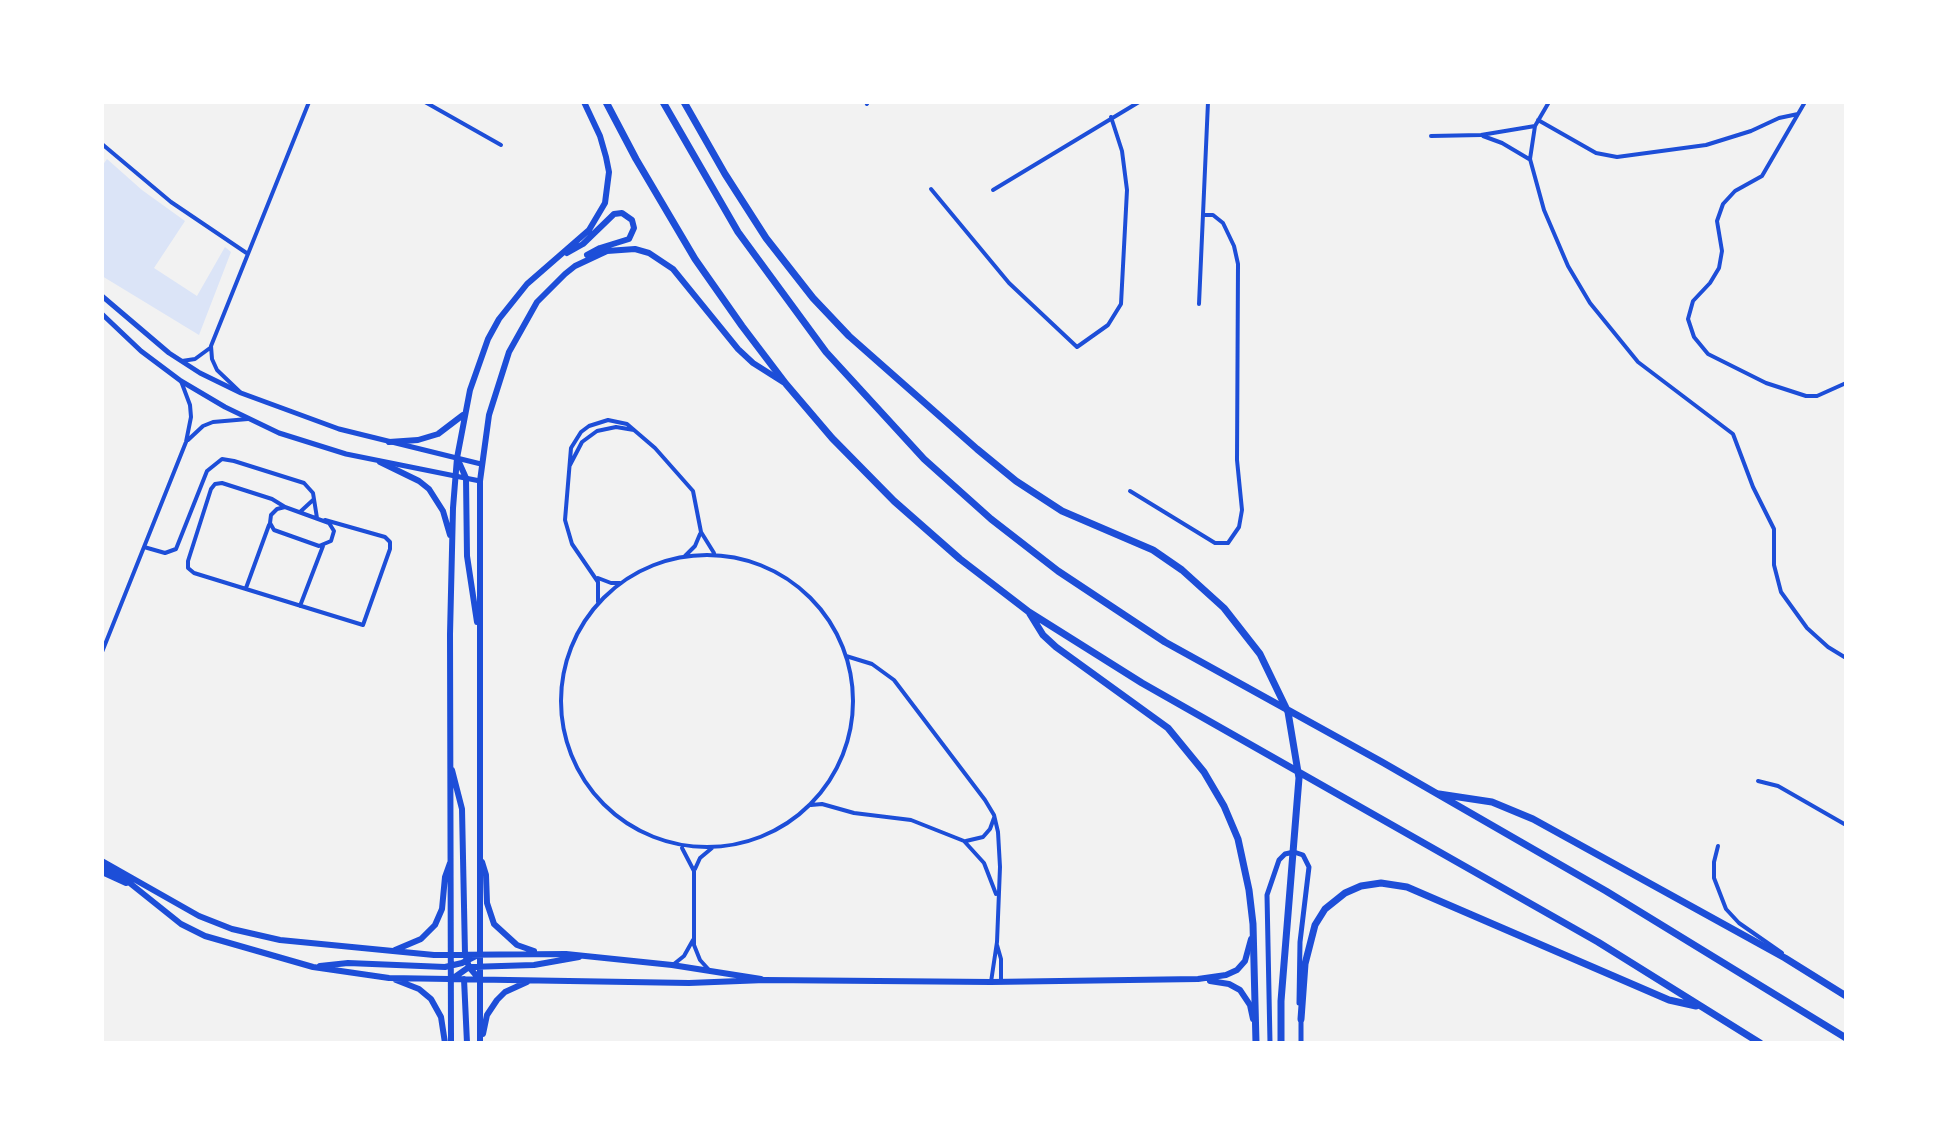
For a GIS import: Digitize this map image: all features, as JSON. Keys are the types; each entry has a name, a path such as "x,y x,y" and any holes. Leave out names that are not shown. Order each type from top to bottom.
{"highway":[{"path":"606,102 695,259 786,384 832,438 894,501 960,559 1029,612 1142,683 1585,934 1760,1043"},
{"path":"663,102 738,232 826,352 927,462 991,519 1058,571 1165,642 1606,891 1846,1038"},
{"path":"684,102 766,238 804,288 849,336 1005,473 1062,511 1166,559 1210,594 1248,636 1280,692 1297,757 1299,805 1281,1001 1281,1043"},
{"path":"1029,612 1049,641 1161,721 1199,764 1224,806 1238,839 1253,924 1256,1043"},
{"path":"1435,793 1492,802 1533,819 1785,958 1846,996"},
{"path":"1301,1019 1305,964 1315,925 1331,903 1345,893 1361,886 1381,883 1407,887 1669,1000 1700,1006"}],"main road":[{"path":"451,955 452,541 455,477 463,415 478,364 499,319 527,284 589,230 599,216 608,188 609,172 604,146 584,102"},
{"path":"480,1043 480,481 494,393 509,352 537,302 575,266 600,248 629,239 634,228 632,220 622,213 614,214 578,248 562,254"},
{"path":"575,266 621,248 635,249 662,260 673,269 738,349 753,363 786,384"},
{"path":"389,442 418,440 438,434 463,415"},
{"path":"457,458 466,478 467,556 480,637"},
{"path":"380,462 429,489 443,511 452,541"},
{"path":"451,767 462,809 462,964 467,1043"},
{"path":"481,859 486,875 487,903 494,924 517,945 540,953"},
{"path":"386,951 410,945 435,925 442,909 445,877 452,860"},
{"path":"102,866 190,930 313,967 389,978 689,983 765,980 1001,982 1198,979 1226,975 1242,966 1253,924"},
{"path":"102,866 192,913 232,929 280,940 451,955 480,980"},
{"path":"448,1043 452,979 462,964 480,954 583,956 672,965 765,980"},
{"path":"451,955 462,964"},
{"path":"313,967 348,963 550,964 583,956"},
{"path":"389,978 412,986 431,999 441,1017 448,1043"},
{"path":"1198,979 1229,984 1244,994 1250,1005 1256,1043"},
{"path":"480,1043 487,1015 497,1000 515,987 538,980"}],"street":[{"path":"241,393 217,370 211,346 309,102"},
{"path":"425,102 501,145"},
{"path":"993,190 1139,102"},
{"path":"1199,304 1208,102"},
{"path":"1549,102 1535,126 1530,159 1550,224 1568,266 1613,335 1651,374 1733,434 1753,487 1774,529 1774,565 1781,592 1807,628 1846,658"},
{"path":"1805,102 1762,176 1731,195 1723,204 1717,221 1721,262 1714,278 1690,305 1688,319 1694,337 1708,354 1766,383 1806,396 1817,396 1846,383"},
{"path":"1538,120 1596,153 1617,157 1706,145 1798,114"},
{"path":"931,189 1009,283 1077,347 1108,325 1121,304 1127,190 1122,151 1111,117"},
{"path":"1431,136 1481,135 1535,126"},
{"path":"1481,135 1530,159"},
{"path":"102,144 171,202 248,254"},
{"path":"1130,491 1215,543 1228,543 1239,527 1242,510 1237,460 1238,264 1234,246 1223,223 1213,215 1203,215"},
{"path":"102,296 181,361 241,393 314,421 481,464"},
{"path":"102,314 141,351 181,381 251,419 312,445 480,481"},
{"path":"181,361 195,359 211,346"},
{"path":"102,652 186,442 191,417 181,381"},
{"path":"186,442 203,426 213,422 251,419"},
{"path":"597,604 600,587 596,576 578,555 567,532 567,475 571,448 581,432 598,422 618,421 635,430 687,482 697,501 701,532 716,555"},
{"path":"144,547 165,553 176,549 207,471 222,459 308,486 314,497 317,518"},
{"path":"222,483 272,499 300,512 385,537 390,542 363,625 194,573 188,568 212,486 222,483"},
{"path":"300,512 309,506 314,497"},
{"path":"246,589 274,511 285,507"},
{"path":"300,606 323,546 331,541 334,531 325,520"},
{"path":"270,523 277,533 323,546"},
{"path":"685,556 695,546 701,532"},
{"path":"716,555 753,562 776,572 813,600 829,621 846,656 852,697 848,738 832,776 811,805 789,823 768,835 735,845 712,848 681,846 641,832 607,808 588,787 569,750 561,709 565,666 574,640 597,604 621,582 656,563 685,556 716,555"},
{"path":"596,576 611,583 621,582"},
{"path":"846,656 872,664 894,680 994,815 1000,854 997,942 991,982"},
{"path":"1758,781 1778,786 1846,825"},
{"path":"811,805 822,804 854,813 911,820 964,841 984,863 993,881 997,900"},
{"path":"964,841 983,837 992,825 994,815"},
{"path":"681,846 694,871 693,937 700,960 710,971"},
{"path":"1718,846 1714,878 1726,909 1739,923 1785,958"},
{"path":"694,871 700,858 712,848"},
{"path":"1270,1043 1267,895 1279,860 1285,854 1294,852 1306,858 1309,867 1298,966 1301,1043"},
{"path":"672,965 684,956 693,937"},
{"path":"997,942 1001,982"}],"shaded area":[{"path":"107,159 142,190 185,221 154,268 197,296 225,247 231,252 199,335 102,276 102,166"}]}
